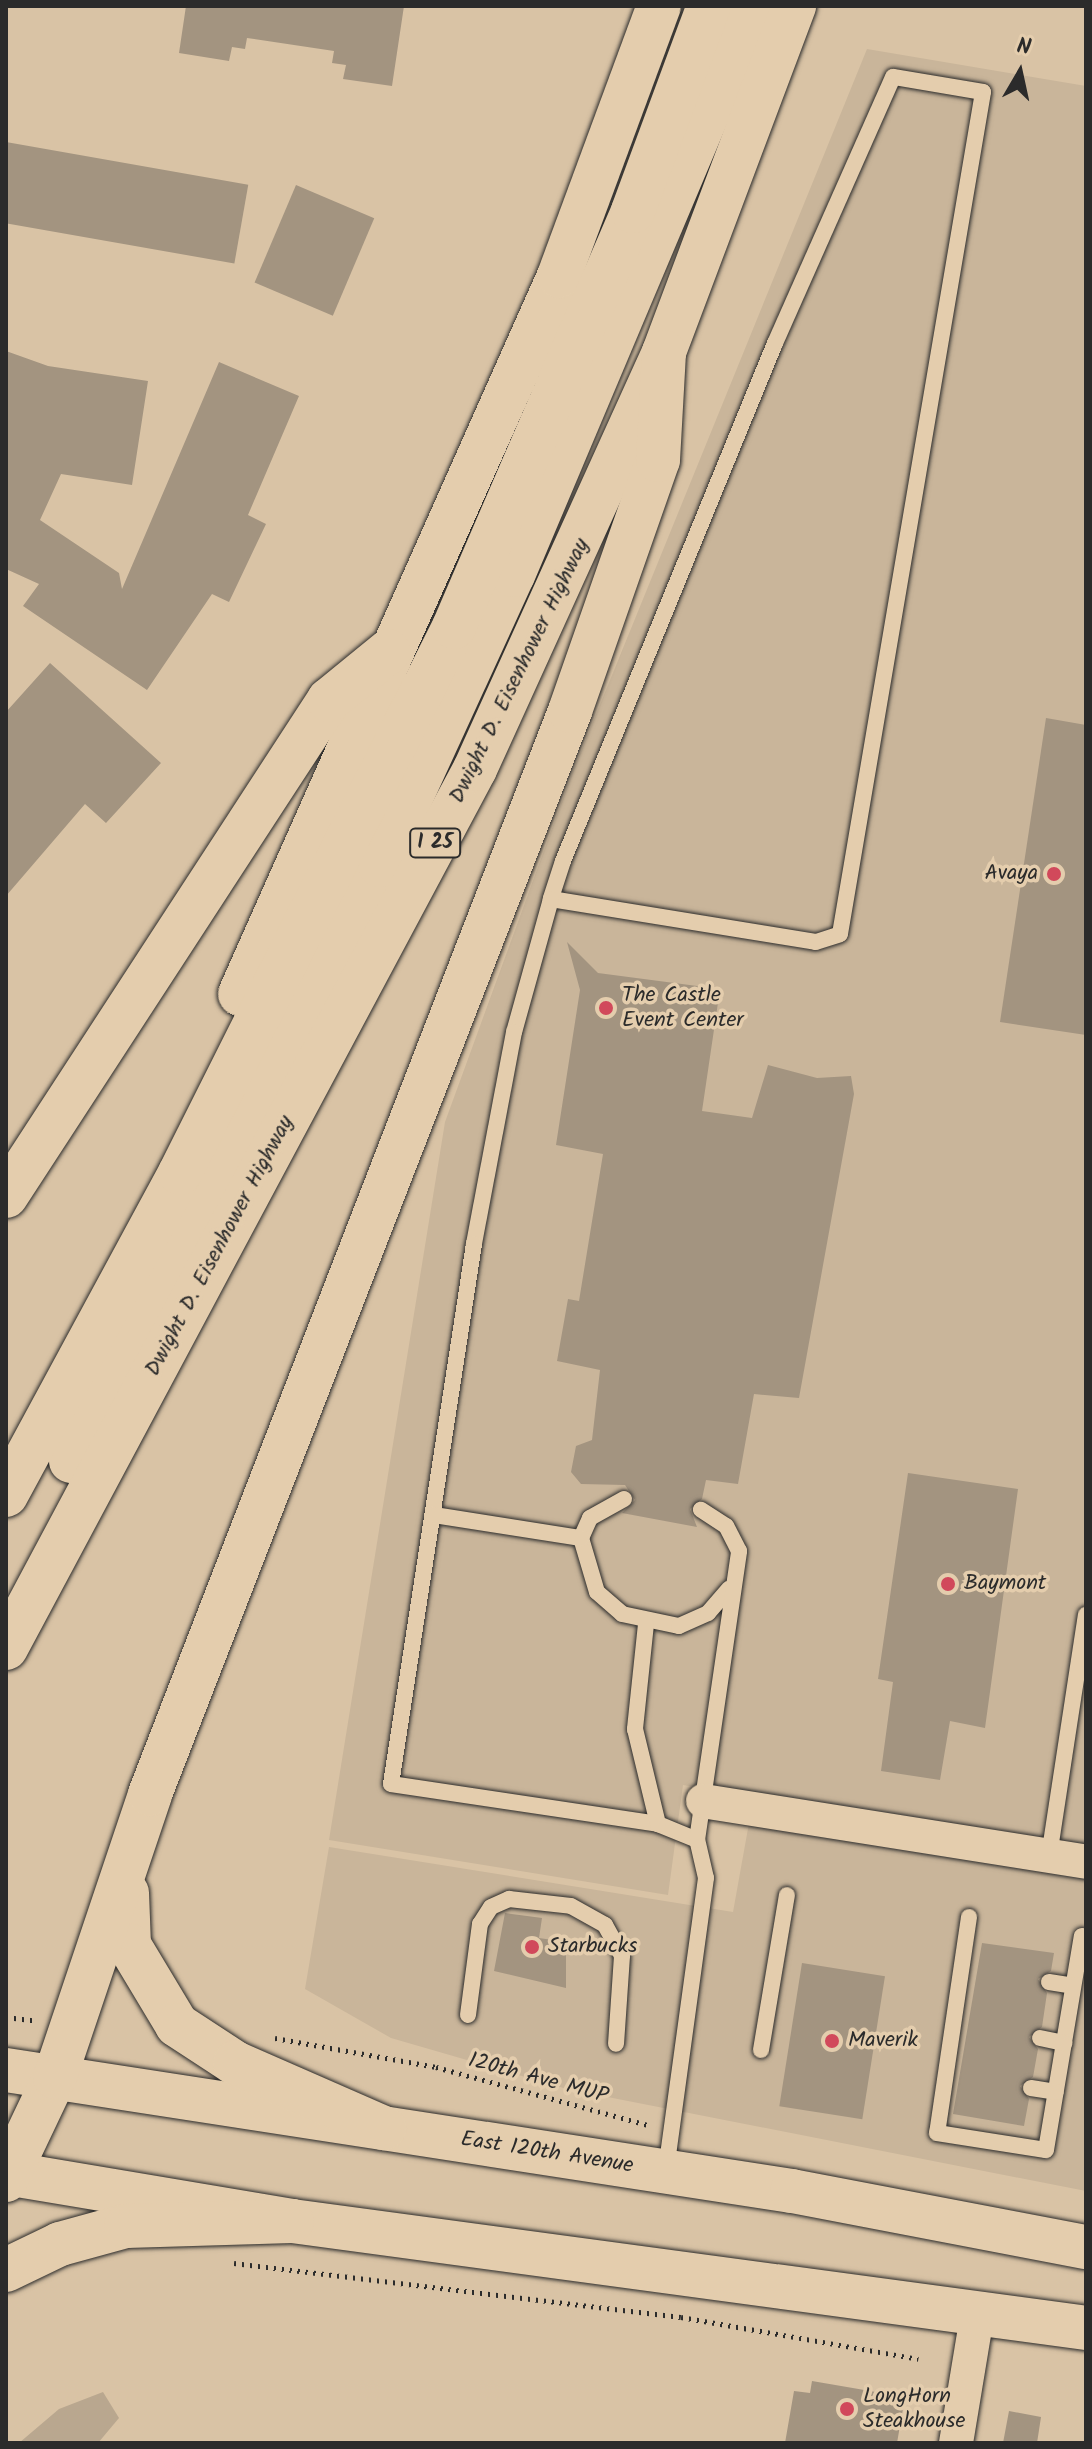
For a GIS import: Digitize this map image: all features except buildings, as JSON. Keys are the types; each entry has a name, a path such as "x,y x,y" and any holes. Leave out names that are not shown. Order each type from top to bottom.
{"main road":[{"path":"6,1443 220,1044 306,836 397,645 559,276 659,6"},
{"path":"6,1495 180,1173 454,627 633,211 709,6"},
{"path":"6,1587 380,865 513,575 753,6"},
{"name":"Dwight D. Eisenhower Highway","path":"6,1648 475,769 664,352 794,6"},
{"path":"664,352 658,460 632,534 155,1781 127,1875 55,2077 7,2176 292,2221 978,2310 1086,2328"},
{"path":"6,1196 329,700 397,645"},
{"path":"127,1875 129,1945 177,2025 235,2063 384,2128"},
{"name":"East 120th Avenue","path":"6,2070 384,2128 668,2151 1086,2247"},
{"path":"6,2270 60,2244 126,2226 292,2221"}],"street":[{"path":"703,1801 1086,1862"},
{"path":"956,2443 978,2310"}],"lane":[{"path":"551,899 816,942 840,934 983,92 893,77 775,343 551,899 511,1047 434,1515 391,1784 658,1824 697,1840"},
{"path":"624,1499 590,1518 581,1538 597,1592 646,1624 679,1626 708,1613 729,1589"},
{"path":"668,2151 706,1878 697,1840 729,1589 739,1551 726,1526 701,1510"},
{"path":"434,1515 581,1538"},
{"path":"1049,1856 1086,1615"},
{"path":"646,1624 635,1729 658,1824"},
{"path":"761,2050 787,1895"},
{"path":"468,2015 480,1924 491,1907 509,1899 571,1906 605,1925 622,1956 616,2044"},
{"path":"969,1917 969,1970 961,2025 937,2133 1046,2150 1082,1936"},
{"path":"1049,1982 1073,1986"},
{"path":"1040,2038 1064,2043"},
{"path":"1031,2088 1056,2092"}],"path":[{"path":"6,2017 75,2020"},
{"name":"120th Ave MUP","path":"267,2036 436,2067 668,2151"},
{"path":"220,2261 681,2317 918,2359"}],"shaded area":[{"path":"867,49 1086,86 1086,1851 683,1785 668,1895 329,1840 445,1122 573,771"},
{"path":"749,1823 1086,1878 1086,2191 567,2089 391,2038 305,1989 329,1847 733,1912"},
{"path":"103,2392 119,2418 98,2443 19,2443 59,2409"}],"place":[{"name":"Avaya","path":"1054,874"},
{"name":"The Castle Event Center","path":"606,1008"},
{"name":"Baymont","path":"948,1584"},
{"name":"Starbucks","path":"532,1947"},
{"name":"Maverik","path":"832,2041"},
{"name":"LongHorn Steakhouse","path":"847,2409"}]}
